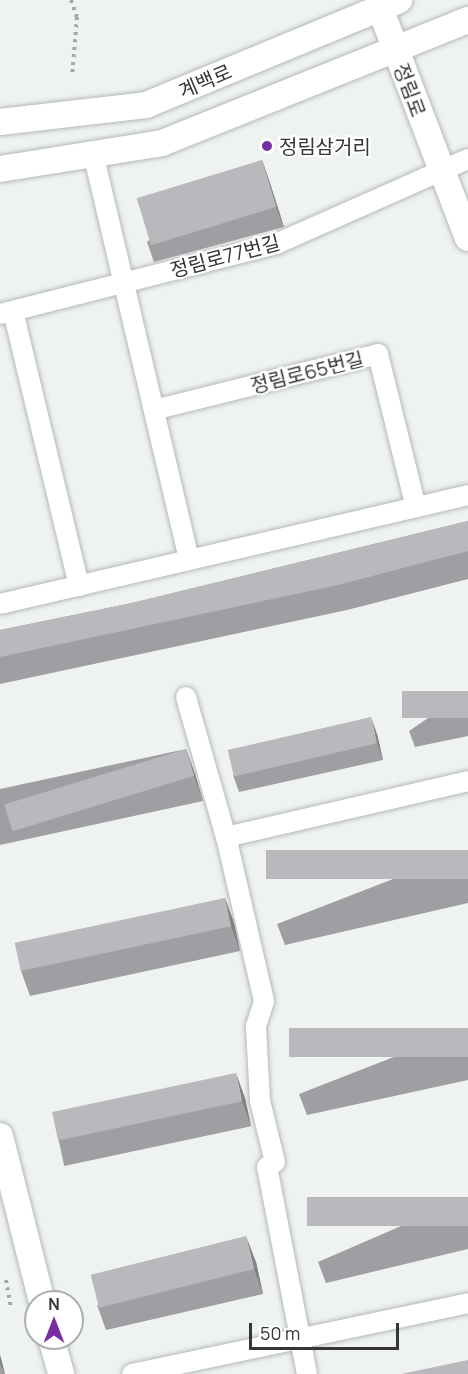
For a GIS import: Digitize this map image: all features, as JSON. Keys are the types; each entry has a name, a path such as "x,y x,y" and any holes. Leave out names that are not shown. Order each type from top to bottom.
{"main road":[{"name":"정림로","path":"389,4 395,50 467,235"},
{"name":"계백로","path":"0,122 146,105 389,4"},
{"path":"0,169 162,143 468,20"},
{"path":"0,1136 39,1290"},
{"path":"54,1350 61,1374"}],"street":[{"path":"93,153 189,560"},
{"path":"441,171 468,159"},
{"name":"정림로77번길","path":"6,313 276,244 441,171"},
{"path":"6,313 79,586"},
{"name":"정림로65번길","path":"154,410 378,354 416,507"},
{"path":"0,604 468,495"},
{"path":"186,697 226,837 264,1001 256,1026 260,1101 275,1162 267,1167 298,1340 307,1374"},
{"path":"226,837 468,781"},
{"path":"132,1374 468,1303"}],"path":[{"path":"71,0 76,18 72,77"},
{"path":"6,1280 11,1307"}],"building":[{"path":"262,160 276,207 151,245 137,198"},
{"path":"468,521 468,551 338,585 0,657 0,630 132,603"},
{"path":"402,691 468,691 468,718 402,718"},
{"path":"371,717 377,743 234,776 228,750"},
{"path":"186,749 194,776 12,831 4,805"},
{"path":"266,850 468,850 468,879 266,879"},
{"path":"225,898 231,926 21,971 15,943"},
{"path":"289,1028 468,1028 468,1057 289,1057"},
{"path":"236,1073 242,1101 58,1140 52,1112"},
{"path":"307,1197 468,1197 468,1226 307,1226"},
{"path":"246,1236 254,1269 99,1308 91,1275"},
{"path":"468,1360 468,1374 401,1374"}],"place":[{"name":"정림삼거리","path":"267,146"}]}
